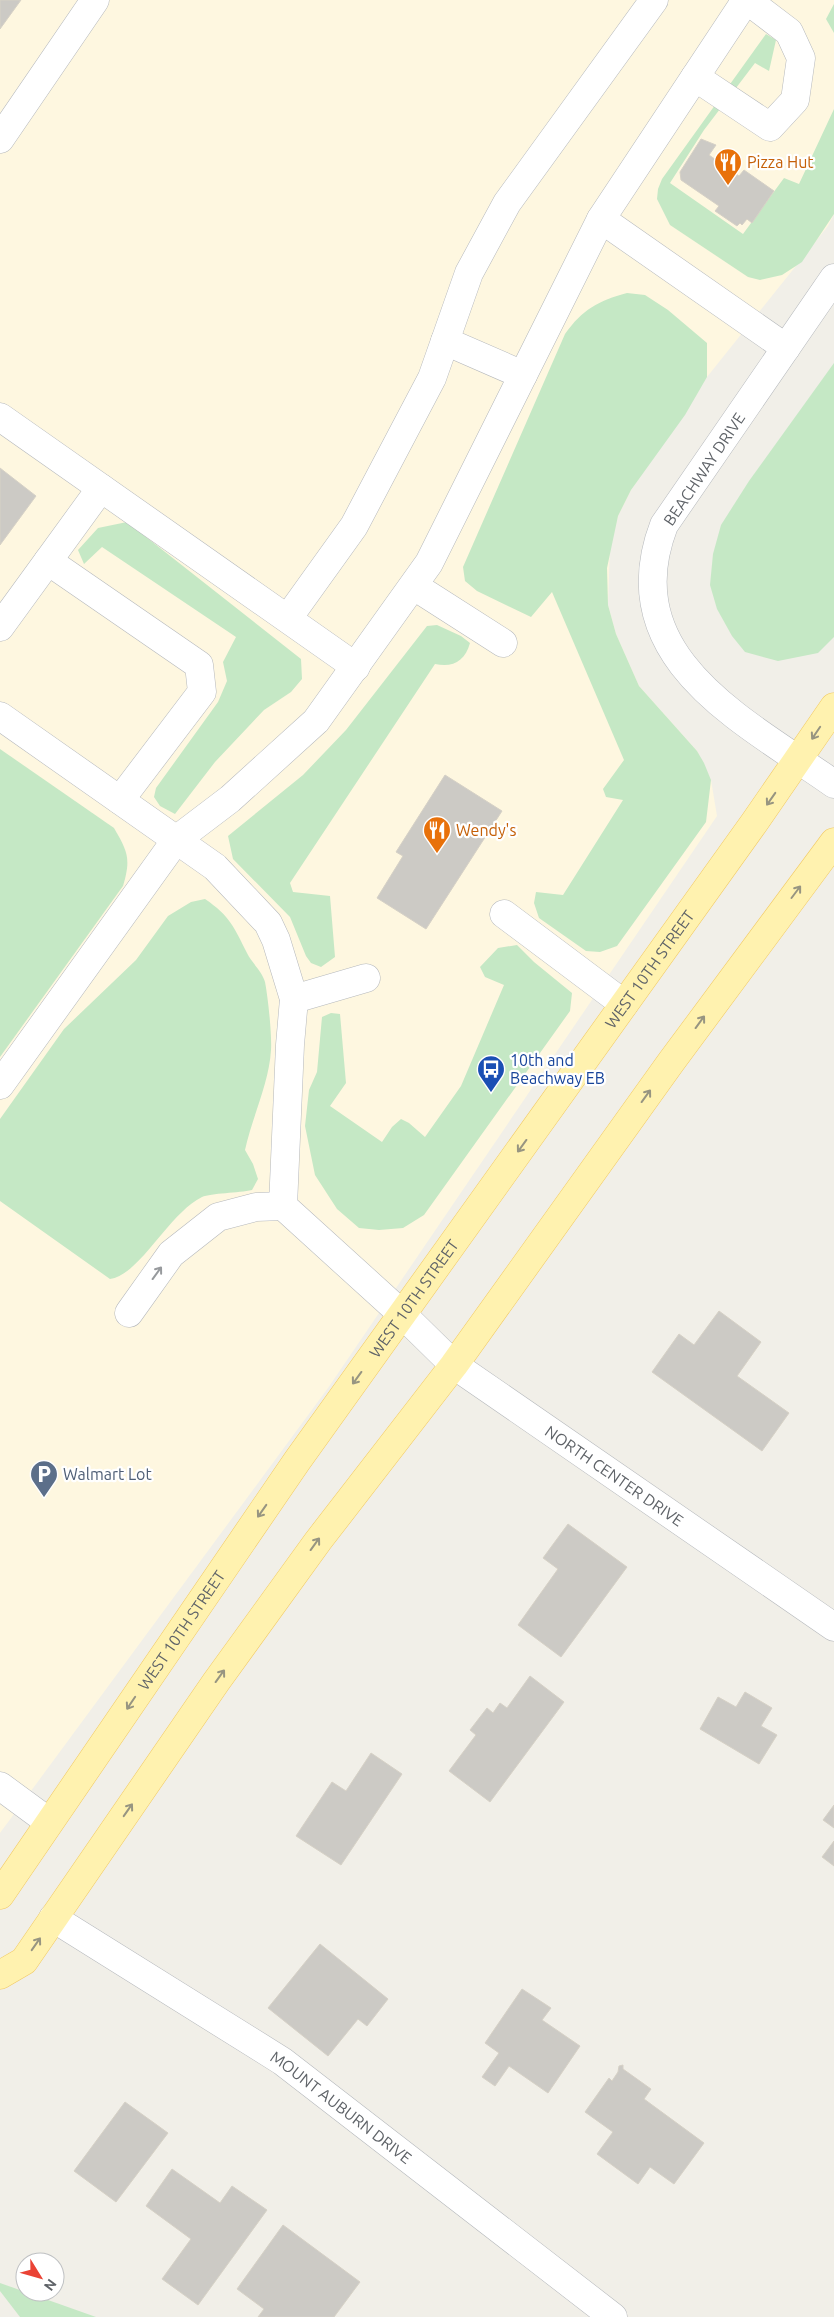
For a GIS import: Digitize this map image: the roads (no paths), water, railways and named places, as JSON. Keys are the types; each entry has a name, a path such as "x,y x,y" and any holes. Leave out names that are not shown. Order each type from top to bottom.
{"main road":[{"name":"WEST 10TH STREET","path":"0,1895 297,1461 403,1315 834,707"},
{"path":"0,1975 24,1961 216,1682 318,1541 454,1365 671,1062 834,842"}],"street":[{"path":"0,139 95,0"},
{"path":"288,618 354,526 432,378 469,273 507,203 654,0"},
{"path":"0,1085 176,840 230,799 316,721 414,586 429,563 601,219 695,77 747,0 789,32 801,58 795,100 770,127 695,77"},
{"path":"601,219 786,348"},
{"name":"BEACHWAY DRIVE","path":"834,278 664,525 655,548 652,578 653,596 660,623 672,651 690,676 713,699 737,718 834,784"},
{"path":"445,341 523,375"},
{"path":"0,418 356,667"},
{"path":"0,627 101,488"},
{"path":"48,562 199,665 202,692 120,800"},
{"path":"414,586 503,643"},
{"path":"0,716 215,867 268,923 276,940 294,999 282,1206 256,1207 218,1217 171,1254 129,1313"},
{"path":"504,914 624,1004"},
{"path":"294,999 366,978"},
{"name":"NORTH CENTER DRIVE","path":"282,1206 403,1315 454,1365 834,1627"},
{"path":"0,1786 49,1822"},
{"name":"MOUNT AUBURN DRIVE","path":"53,1918 282,2061 613,2317"}],"place":[{"name":"Pizza Hut","path":"728,186"},
{"name":"Wendy's","path":"437,854"},
{"name":"10th and Beachway EB","path":"491,1093"},
{"name":"Walmart Lot","path":"44,1498"}]}
